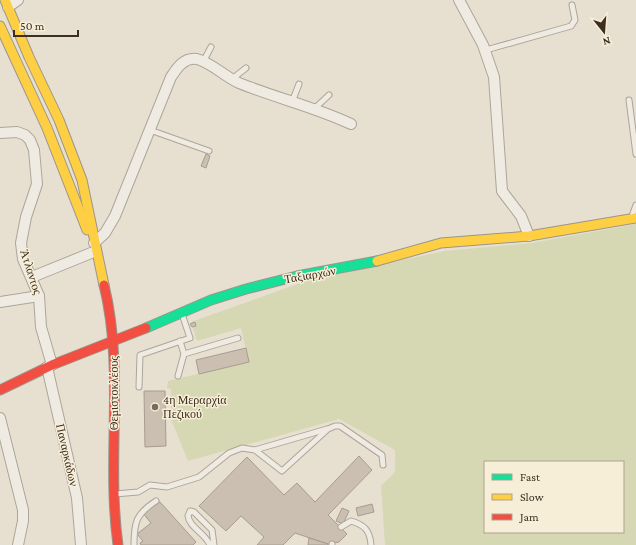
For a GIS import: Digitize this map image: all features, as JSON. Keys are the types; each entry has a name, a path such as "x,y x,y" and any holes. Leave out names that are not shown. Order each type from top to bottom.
{"street":[{"path":"7,3 18,0"},
{"path":"460,0 486,50 494,77 502,191 521,216 529,236"},
{"name":"Θεμιστοκλέους","path":"7,3 71,150 87,199 95,247 110,309 114,342 114,494 115,529 118,545"},
{"name":"Θεμιστοκλέους","path":"0,26 58,154 74,203 95,247"},
{"path":"32,277 95,247 115,216 177,68 188,60 196,59 232,79 351,124"},
{"name":"Άτλαντος","path":"0,133 12,132 25,135 30,140 34,150 37,174 36,190 22,236 24,259 39,296 41,327 50,366"},
{"name":"Ταξιαρχών","path":"0,390 50,366 114,342 182,313 250,288 297,276 363,265 429,245 461,240 529,236 633,219"},
{"path":"0,302 39,296"},
{"name":"Παναρκάδων","path":"50,366 77,498 81,545"},
{"path":"0,418 23,510 23,521 18,545"}],"lane":[{"path":"486,50 571,26 576,20 572,5"},
{"path":"203,62 211,47"},
{"path":"232,79 246,68"},
{"path":"292,102 300,84"},
{"path":"314,109 329,95"},
{"path":"629,100 636,154"},
{"path":"150,130 209,150"},
{"path":"633,219 636,205"},
{"path":"139,387 140,354 190,338 182,313"},
{"path":"184,354 238,338"},
{"path":"178,376 184,354 180,341"},
{"path":"255,450 335,426 340,426 382,455 383,466"},
{"path":"114,494 138,492 150,485 167,487 186,482 199,477 238,448 255,450 282,471 328,428"},
{"path":"134,545 136,519 156,500"},
{"path":"210,545 205,535 189,521 188,516 190,511 195,512 212,530 214,545"},
{"path":"341,527 350,521 366,528 370,534 371,545"}],"green space":[{"path":"636,224 636,545 385,545 381,486 395,472 395,450 339,419 188,461 171,419 171,389 167,388 168,381 249,362 241,328 197,341 191,322 312,279 445,251 532,243"}],"building":[{"path":"206,154 210,156 206,168 201,166"},
{"path":"195,322 196,326 192,327 190,324"},
{"path":"246,348 249,362 199,374 196,360"},
{"name":"4η Μεραρχία Πεζικού","path":"144,391 165,391 166,446 145,447"},
{"path":"359,456 372,470 328,515 347,534 339,542 328,544 295,533 283,545 257,545 264,537 241,516 226,531 199,506 247,457 284,495 297,483 315,502"},
{"path":"160,502 196,542 193,545 141,545 140,543 143,541 137,534 151,523 143,513"},
{"path":"372,504 374,512 358,516 356,508"},
{"path":"342,508 349,511 343,524 336,521"},
{"path":"309,538 328,544 328,545 308,545"}],"traffic: fast":[{"path":"146,328 211,300 246,289 297,276 377,261"}],"traffic: slow":[{"path":"5,0 29,57 59,120 82,180 104,285"},
{"path":"0,26 47,128 87,230"},
{"path":"377,261 441,243 529,236 636,218"}],"traffic: jam":[{"path":"104,285 110,317 113,349 114,480 118,545"},
{"path":"0,390 52,365 146,328"}],"place":[{"name":"4η Μεραρχία Πεζικού","path":"155,407"}]}
